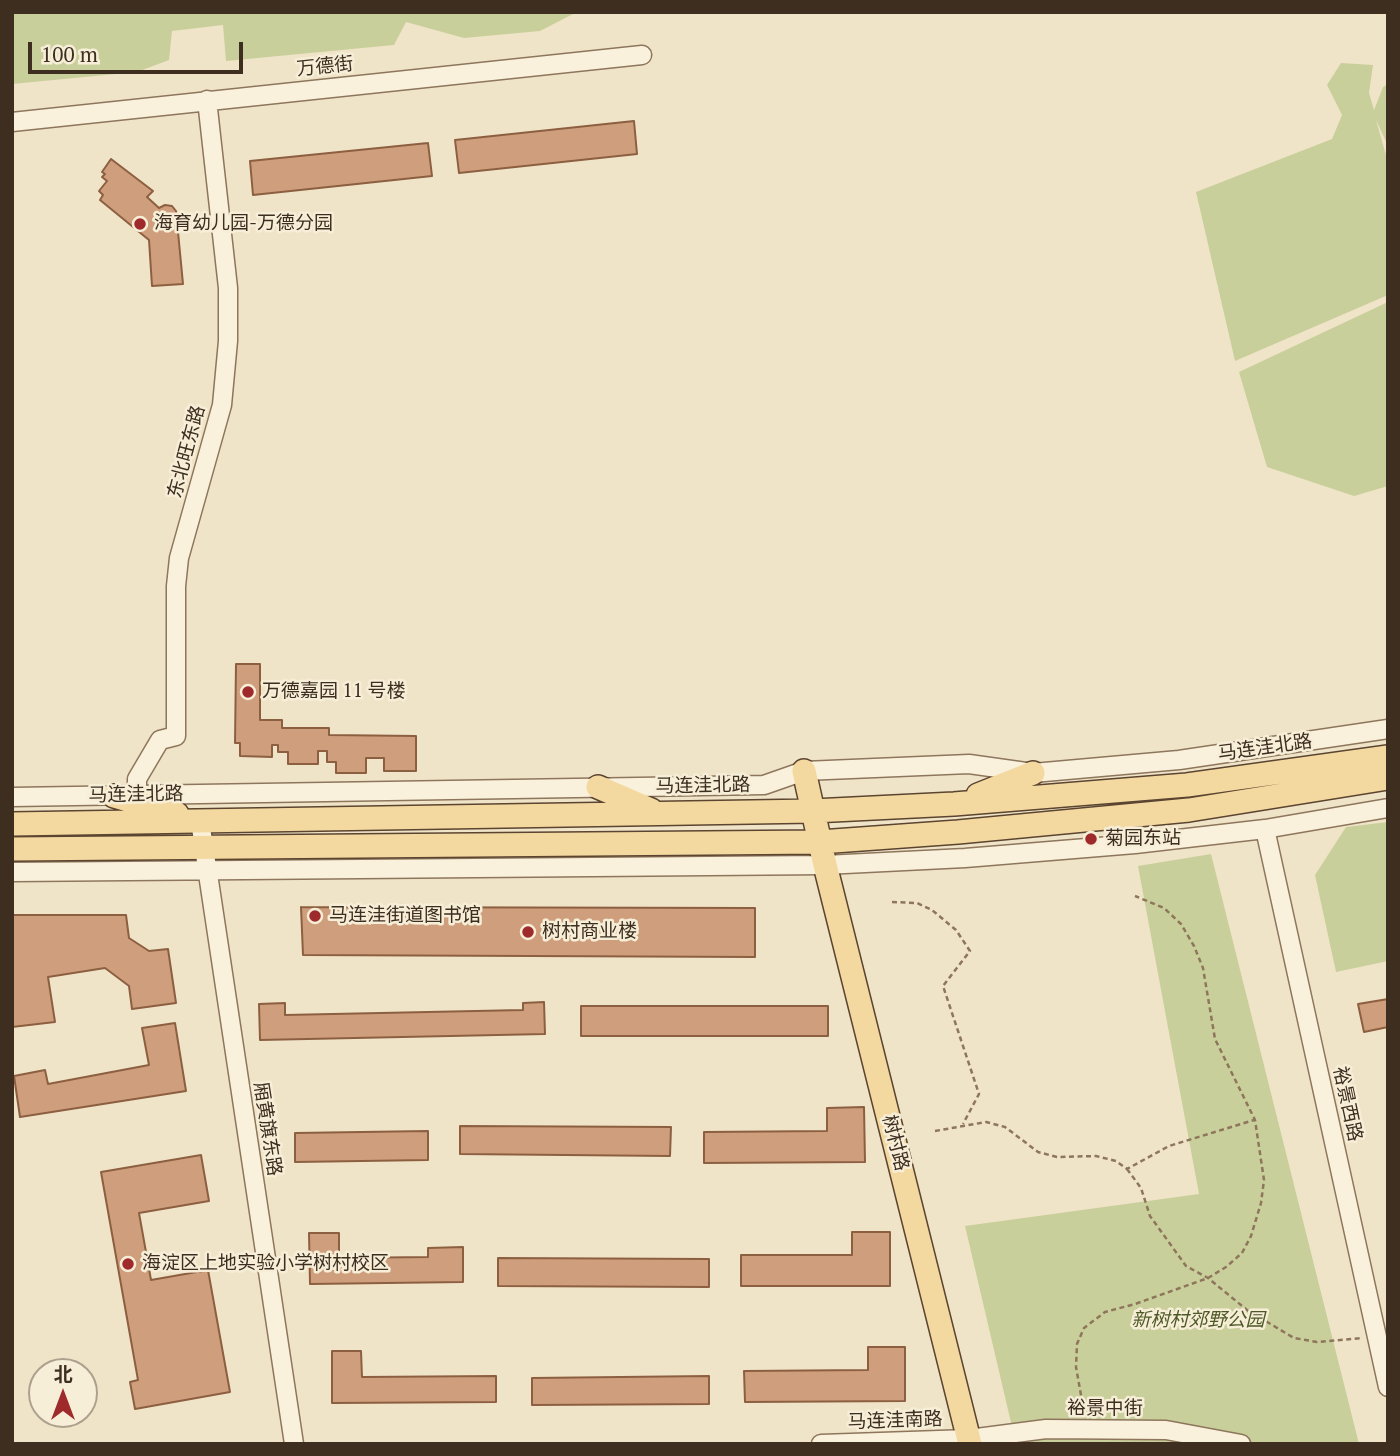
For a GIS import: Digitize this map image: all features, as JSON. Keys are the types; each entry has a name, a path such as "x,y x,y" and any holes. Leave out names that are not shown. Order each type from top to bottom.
{"main road":[{"name":"马连洼北路","path":"12,824 813,811 954,804 1186,785 1388,757"},
{"name":"树村路","path":"804,771 825,866 970,1442"},
{"path":"954,804 1034,773"},
{"path":"12,849 820,842 1189,810 1388,778"},
{"path":"598,787 660,814"},
{"path":"125,796 200,821"}],"street":[{"name":"万德街","path":"12,122 642,55"},
{"name":"东北旺东路","path":"125,796 160,740 176,736 176,586 179,558 222,405 228,341 228,288 207,100"},
{"name":"马连洼北路","path":"12,797 764,785 804,771 969,764 1034,773 1179,760 1388,729"},
{"path":"12,872 825,866 1135,844 1265,829 1388,808"},
{"name":"厢黄旗东路","path":"200,821 293,1444"},
{"name":"裕景西路","path":"1265,829 1388,1387"},
{"name":"裕景中街","path":"970,1442 1046,1429 1086,1429 1166,1430 1241,1444"},
{"name":"马连洼南路","path":"821,1444 970,1442"}],"path":[{"path":"1086,1429 1083,1396 1076,1367 1076,1344 1084,1328 1105,1312 1208,1278 1242,1253 1251,1236 1261,1203 1264,1180 1255,1120 1215,1039 1203,968 1194,946 1181,924 1164,908 1135,896"},
{"path":"892,902 917,903 932,909 956,930 970,951 943,986 979,1094 963,1124"},
{"path":"1127,1169 1169,1146 1255,1120"},
{"path":"935,1131 986,1122 1005,1128 1038,1152 1057,1157 1096,1156 1116,1161 1127,1169 1141,1188 1150,1216 1186,1266 1208,1278 1247,1310 1294,1338 1317,1342 1377,1336"}],"green space":[{"path":"12,12 577,12 540,31 464,38 406,22 394,45 226,61 223,25 172,31 169,60 137,72 12,84"},
{"path":"1341,63 1373,65 1369,93 1374,110 1383,87 1388,84 1388,146 1376,120 1388,162 1388,295 1235,361 1196,192 1332,139 1342,115 1327,85"},
{"path":"1388,302 1388,486 1354,496 1267,467 1239,372"},
{"path":"1388,822 1388,961 1336,972 1315,875 1346,827"},
{"name":"新树村郊野公园","path":"1211,854 1359,1444 1016,1444 965,1226 1199,1194 1138,866"}],"building":[{"path":"634,121 637,154 459,173 455,140"},
{"path":"428,143 432,176 253,195 250,161"},
{"path":"111,159 153,191 147,197 159,208 172,206 176,211 183,284 152,286 149,240 100,200 103,195 99,191 107,181 102,177 105,174 102,172"},
{"name":"万德嘉园 11 号楼","path":"236,664 260,664 260,720 282,720 282,728 329,728 329,735 416,736 416,771 384,771 384,758 366,758 366,773 336,773 336,762 327,762 327,751 318,751 318,764 288,764 288,752 278,752 278,745 272,745 272,757 240,756 240,743 235,743"},
{"name":"树村商业楼","path":"301,907 755,908 755,957 303,955"},
{"path":"12,915 126,915 129,938 149,951 168,949 176,1003 132,1009 129,986 105,968 48,977 55,1022 12,1027"},
{"path":"1388,999 1388,1027 1364,1032 1358,1004"},
{"path":"544,1002 545,1034 260,1040 259,1004 285,1003 285,1015 523,1010 523,1003"},
{"path":"581,1006 828,1006 828,1036 581,1036"},
{"path":"175,1023 186,1091 20,1117 14,1076 45,1070 48,1084 149,1065 142,1028"},
{"path":"864,1107 865,1162 704,1163 704,1132 827,1131 827,1108"},
{"path":"460,1126 671,1127 670,1156 460,1154"},
{"path":"428,1131 428,1160 295,1162 295,1133"},
{"path":"201,1155 209,1201 139,1213 151,1280 208,1270 230,1392 135,1409 130,1382 138,1380 101,1172"},
{"path":"852,1232 890,1232 890,1286 741,1286 741,1255 852,1255"},
{"path":"309,1233 339,1233 339,1258 428,1257 428,1248 463,1247 463,1282 310,1284"},
{"path":"498,1258 709,1259 709,1287 498,1286"},
{"path":"868,1347 905,1347 905,1401 745,1402 744,1371 868,1370"},
{"path":"332,1351 361,1351 362,1377 496,1376 496,1402 332,1403"},
{"path":"709,1376 709,1404 532,1405 532,1378"}],"place":[{"name":"海育幼儿园-万德分园","path":"140,224"},
{"name":"万德嘉园 11 号楼","path":"248,692"},
{"name":"菊园东站","path":"1091,839"},
{"name":"马连洼街道图书馆","path":"315,916"},
{"name":"树村商业楼","path":"528,932"},
{"name":"海淀区上地实验小学树村校区","path":"128,1264"}]}
